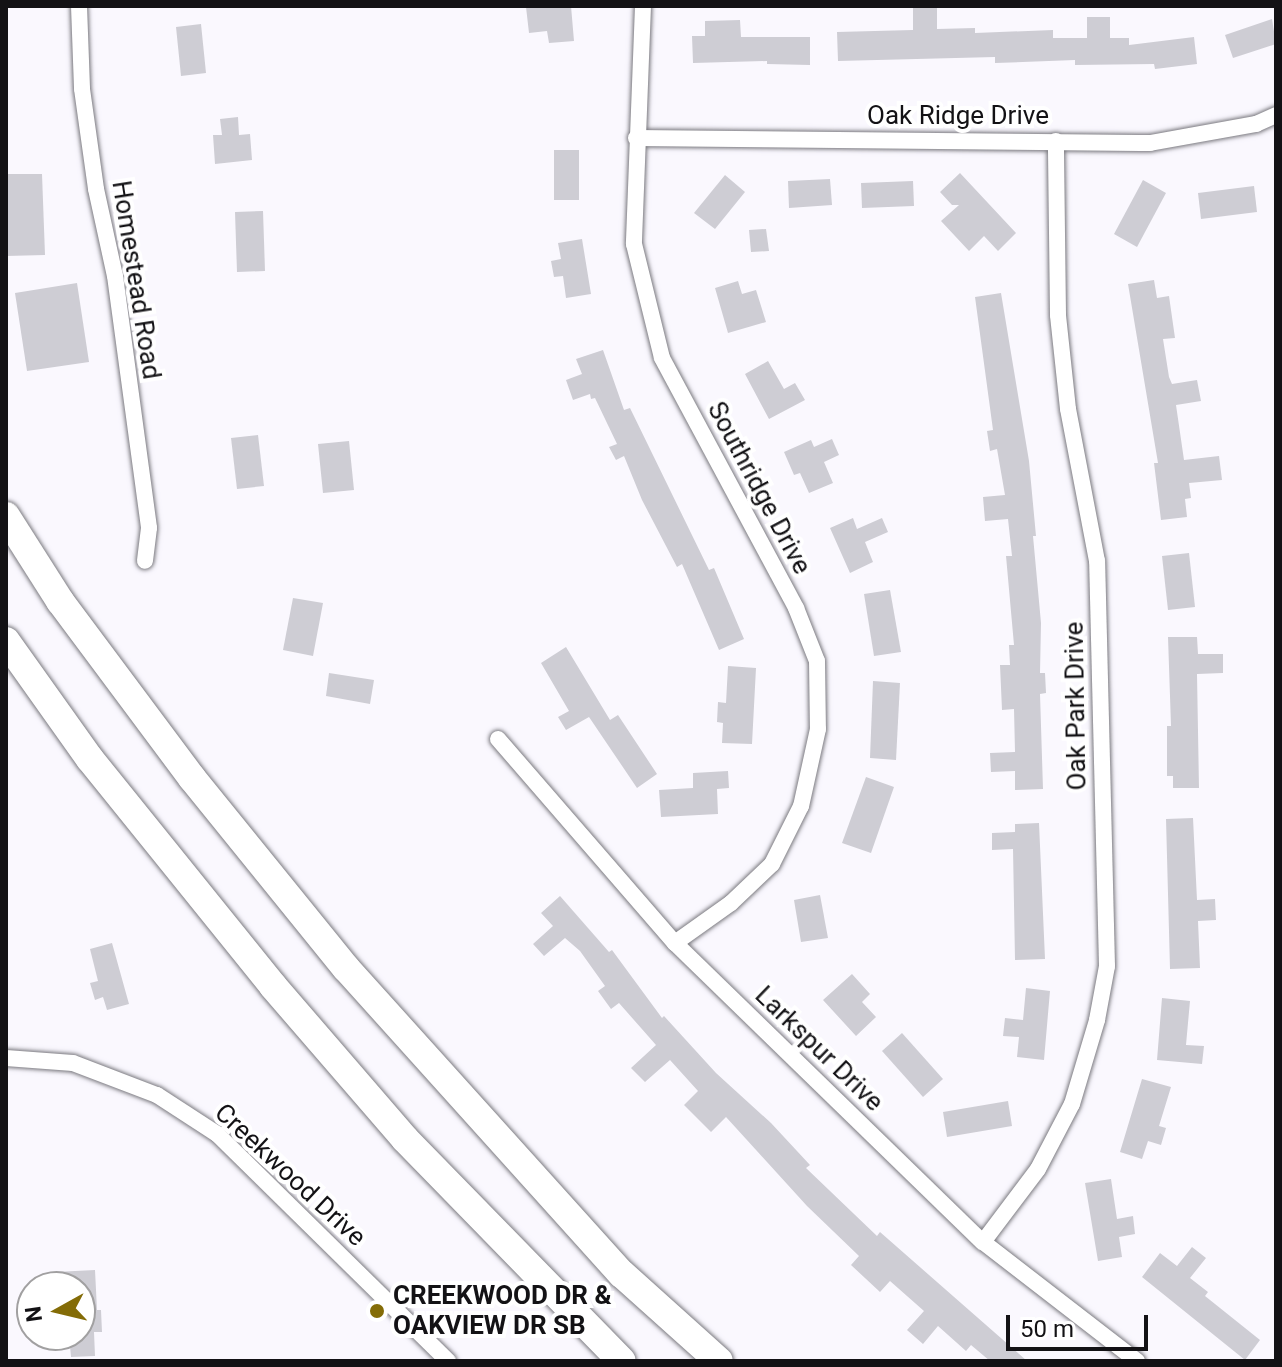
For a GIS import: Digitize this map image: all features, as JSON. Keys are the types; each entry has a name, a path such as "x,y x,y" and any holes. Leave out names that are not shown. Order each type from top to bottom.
{"highway":[{"path":"6,496 60,601"},
{"path":"6,516 60,601 192,778 346,968 622,1274 719,1361"},
{"path":"6,641 90,759 273,986 405,1139 622,1361"}],"street":[{"name":"Homestead Road","path":"79,6 82,89 96,189 115,276 149,528 145,561"},
{"name":"Southridge Drive","path":"643,6 634,244 662,358 796,608 817,661 818,729 801,806 772,864 731,903 675,943"},
{"name":"Oak Ridge Drive","path":"636,138 1150,143 1256,124 1276,115"},
{"name":"Oak Park Drive","path":"983,1242 1038,1169 1072,1104 1097,1020 1107,966 1097,561 1068,409 1058,315 1056,141"},
{"name":"Larkspur Drive","path":"498,739 675,943 983,1242 1137,1361"},
{"name":"Creekwood Drive","path":"6,1058 73,1063 157,1095 217,1134 448,1361"}],"building":[{"path":"571,6 574,41 549,43 547,31 529,33 526,7"},
{"path":"913,6 937,6 937,29 975,28 975,33 1053,30 1053,38 1087,38 1087,17 1110,17 1110,38 1129,38 1129,45 1194,37 1197,64 1155,69 1154,64 1075,65 1075,60 995,63 995,57 838,61 837,32 913,30"},
{"path":"1272,19 1276,44 1233,58 1225,35"},
{"path":"740,20 741,37 810,37 810,65 767,64 767,61 693,63 692,36 705,36 705,21"},
{"path":"201,24 206,73 181,76 176,27"},
{"path":"238,117 239,135 250,134 252,160 215,164 213,135 222,135 220,119"},
{"path":"554,150 579,150 579,200 554,200"},
{"path":"960,173 1016,233 998,251 984,236 969,251 941,221 959,205 952,205 940,192"},
{"path":"6,174 42,174 45,255 6,256"},
{"path":"725,175 745,192 715,229 694,213"},
{"path":"830,179 832,205 789,208 788,181"},
{"path":"1143,180 1166,193 1137,247 1114,234"},
{"path":"913,181 914,206 862,208 861,183"},
{"path":"1254,186 1257,212 1201,219 1198,193"},
{"path":"263,211 265,271 237,272 235,212"},
{"path":"766,229 769,251 751,252 749,230"},
{"path":"582,239 591,294 566,298 563,276 554,277 551,261 561,259 558,243"},
{"path":"1154,280 1157,298 1169,296 1175,338 1163,339 1169,377 1172,384 1197,380 1201,401 1176,405 1184,460 1219,456 1222,480 1189,483 1191,498 1185,499 1187,517 1161,520 1154,463 1158,463 1128,284"},
{"path":"738,281 742,294 756,290 766,322 728,333 715,288"},
{"path":"77,283 89,362 27,371 15,293"},
{"path":"1001,293 1029,461 1036,536 1033,536 1041,623 1040,673 1045,673 1046,693 1040,694 1043,789 1015,790 1015,771 991,772 990,753 1015,752 1014,709 1002,710 1000,665 1010,665 1009,645 1014,645 1006,556 1012,556 1008,519 985,521 983,497 1005,495 997,449 990,451 987,431 993,430 975,297"},
{"path":"603,350 624,410 630,408 709,570 714,568 744,639 719,650 682,564 677,567 642,500 624,456 616,460 609,447 617,444 595,398 591,399 590,394 573,400 566,380 582,374 576,359"},
{"path":"768,361 784,389 795,383 805,400 769,419 745,374"},
{"path":"258,435 264,486 237,489 231,438"},
{"path":"832,439 839,455 824,462 833,483 809,493 800,473 794,475 784,452 811,440 814,447"},
{"path":"349,441 354,490 323,493 318,444"},
{"path":"853,518 857,529 882,518 888,532 865,542 873,562 850,573 830,528"},
{"path":"1189,553 1195,607 1168,610 1162,556"},
{"path":"890,590 901,652 874,656 864,594"},
{"path":"293,598 323,603 313,656 283,650"},
{"path":"1168,637 1197,637 1198,654 1223,654 1223,673 1197,674 1199,788 1173,788 1173,776 1167,776 1167,726 1171,726"},
{"path":"566,647 610,720 618,715 657,774 637,788 589,717 566,730 558,717 569,711 541,663"},
{"path":"728,666 756,668 752,744 722,743 723,723 717,722 718,702 726,703"},
{"path":"329,673 374,680 370,704 326,696"},
{"path":"873,681 900,683 896,760 870,758"},
{"path":"728,771 729,788 717,789 718,814 661,817 659,790 693,788 693,773"},
{"path":"866,777 894,787 871,853 842,843"},
{"path":"1193,818 1197,900 1215,899 1216,920 1198,921 1200,968 1170,969 1166,819"},
{"path":"1039,823 1045,959 1015,960 1013,849 992,850 992,833 1015,832 1015,824"},
{"path":"820,895 828,938 801,942 794,900"},
{"path":"560,896 609,952 612,950 662,1018 664,1016 716,1073 771,1123 810,1165 806,1168 877,1236 880,1232 1027,1361 990,1361 971,1345 966,1351 938,1326 923,1344 907,1330 924,1311 890,1281 880,1292 851,1265 859,1256 807,1206 726,1117 711,1132 684,1105 698,1091 670,1060 645,1082 631,1068 656,1045 619,1003 611,1009 598,991 605,986 580,951 565,938 544,956 533,944 553,926 541,913"},
{"path":"112,943 129,1004 107,1010 103,997 95,1000 90,983 98,981 90,949"},
{"path":"852,974 870,994 862,1002 876,1017 856,1036 823,1000"},
{"path":"1026,988 1050,991 1044,1060 1017,1057 1019,1037 1003,1036 1005,1018 1023,1020"},
{"path":"1162,998 1190,1001 1186,1045 1204,1046 1202,1064 1157,1060"},
{"path":"902,1033 943,1079 923,1097 882,1051"},
{"path":"1142,1079 1171,1087 1159,1126 1166,1128 1161,1145 1148,1141 1142,1159 1120,1152"},
{"path":"1008,1101 1012,1126 947,1137 943,1112"},
{"path":"1111,1179 1117,1219 1133,1216 1135,1234 1119,1237 1122,1257 1098,1261 1085,1183"},
{"path":"1192,1247 1206,1258 1190,1278 1208,1292 1205,1296 1260,1340 1245,1360 1142,1277 1160,1253 1177,1266"},
{"path":"96,1290 97,1310 101,1310 102,1332 96,1332"},
{"path":"70,1351 95,1351 95,1356 71,1357"}],"place":[{"name":"CREEKWOOD DR & OAKVIEW DR SB","path":"377,1311"}]}
